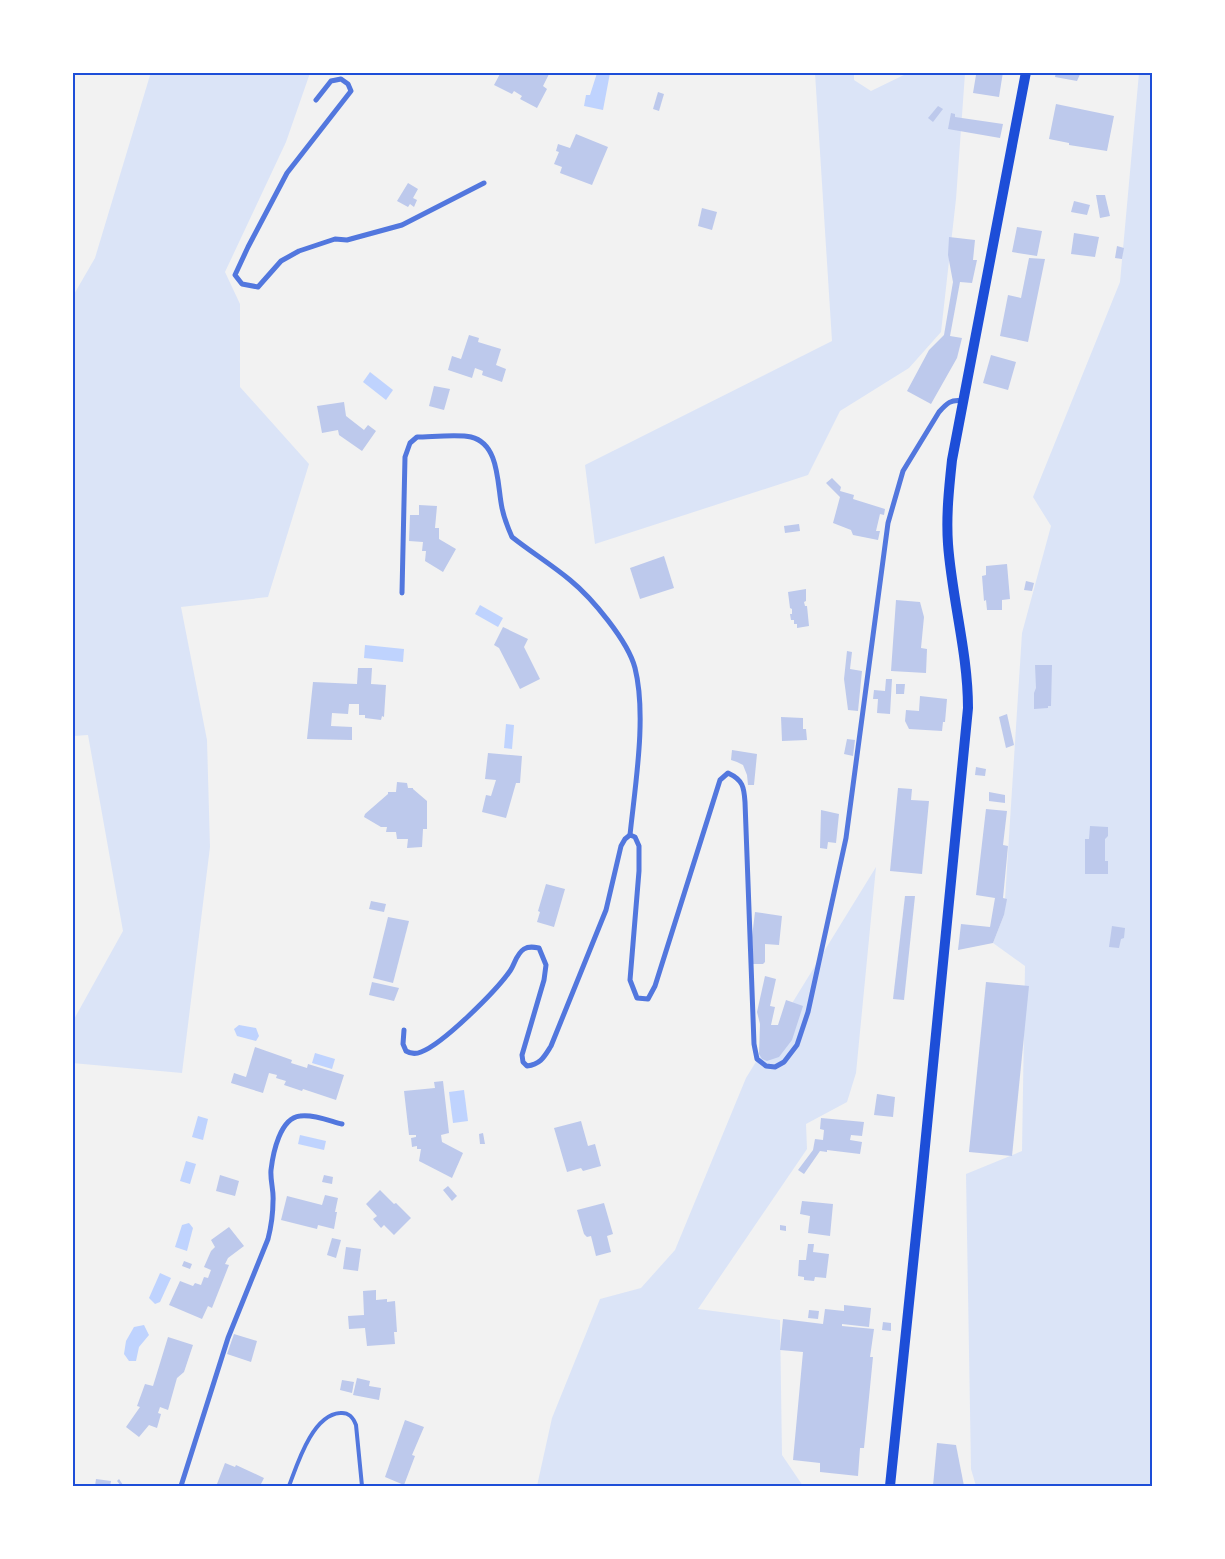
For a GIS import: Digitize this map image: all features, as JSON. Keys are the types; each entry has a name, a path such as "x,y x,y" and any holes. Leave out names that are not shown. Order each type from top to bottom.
{"main road":[{"path":"890,1486 968,708 968,678 948,545 947,506 952,460 1026,72"}],"street":[{"path":"316,100 331,81 341,79 348,84 351,91 288,173 248,246 235,275 242,284 258,287 281,261 299,251 335,238 347,240 402,225 484,183"},
{"path":"630,835 636,838 639,846 639,871 630,980 637,998 648,999 655,986 720,780 728,773 738,778 744,788 745,802 754,1044 757,1058 766,1066 774,1068 784,1062 797,1045 808,1012 846,838 888,523 902,471 946,404 954,399 964,401"},
{"path":"402,593 404,457 410,443 417,437 471,437 483,442 491,453 496,468 502,507 512,537 571,581 595,605 623,642 630,656 637,682 640,722 630,835 621,846 606,910 551,1046 541,1061 527,1066 523,1062 522,1055 544,980 546,965 539,948 532,946 525,948 518,955 511,970 497,987 435,1044 421,1052 412,1054 406,1051 403,1044 404,1030"},
{"path":"181,1486 228,1338 270,1232 274,1188 271,1170 284,1124 300,1116 342,1124"}],"lane":[{"path":"289,1486 303,1450 316,1428 328,1416 337,1412 346,1413 353,1417 356,1425 362,1486"}],"shaded area":[{"path":"151,72 310,73 286,142 225,272 240,304 240,387 309,464 268,597 181,607 207,740 210,847 182,1073 72,1063 73,1021 123,931 88,735 73,736 73,296 95,258"},
{"path":"815,73 854,73 854,80 871,91 908,73 965,73 956,199 941,332 909,368 840,411 808,475 595,544 585,465 832,341"},
{"path":"1139,73 1152,73 1152,832 1150,849 1152,851 1152,1486 976,1486 971,1469 966,1174 1022,1151 1025,966 993,943 1004,915 1022,633 1051,526 1033,497 1120,282"},
{"path":"876,867 856,1073 847,1102 806,1124 807,1149 698,1309 780,1320 782,1455 803,1486 537,1486 552,1418 600,1299 641,1288 675,1250 746,1078"}],"water":[{"path":"597,73 610,73 603,110 584,106 586,95 590,95"},
{"path":"370,372 393,390 386,400 363,382"},
{"path":"480,605 503,618 498,627 475,614"},
{"path":"365,645 404,649 403,662 364,658"},
{"path":"506,724 514,725 512,749 504,748"},
{"path":"239,1025 256,1028 259,1036 256,1041 237,1036 234,1029"},
{"path":"315,1053 335,1059 332,1069 312,1063"},
{"path":"464,1090 468,1121 453,1123 449,1092"},
{"path":"198,1116 208,1119 203,1140 192,1137"},
{"path":"300,1135 326,1141 324,1150 298,1144"},
{"path":"186,1161 196,1164 190,1184 180,1181"},
{"path":"189,1223 193,1228 187,1251 175,1247 182,1225"},
{"path":"160,1273 171,1278 160,1302 155,1304 149,1298"},
{"path":"144,1325 149,1335 139,1347 136,1361 129,1361 124,1354 126,1341 134,1327"}],"building":[{"path":"501,72 550,72 543,86 547,89 537,108 520,99 522,96 514,91 512,94 494,85"},
{"path":"979,72 1003,72 999,97 973,93 976,75"},
{"path":"1056,72 1081,72 1077,81 1055,77"},
{"path":"658,92 664,94 659,111 653,109"},
{"path":"1056,104 1114,116 1107,151 1069,145 1069,143 1049,139"},
{"path":"938,106 943,109 933,122 928,118"},
{"path":"951,113 955,114 955,117 1003,124 1000,138 948,129"},
{"path":"576,134 608,147 592,185 560,173 562,167 554,164 559,152 556,151 558,144 570,148"},
{"path":"408,183 418,189 413,198 417,200 414,207 410,204 408,207 397,201"},
{"path":"1096,195 1105,195 1110,216 1100,218"},
{"path":"1074,201 1090,205 1087,215 1071,212"},
{"path":"702,208 717,212 712,230 698,226"},
{"path":"1017,227 1042,231 1037,256 1012,252"},
{"path":"1074,233 1099,237 1095,257 1071,254"},
{"path":"949,237 975,240 973,260 977,260 972,283 960,282 950,336 962,338 957,358 931,404 907,391 929,350 944,335 953,282 948,255"},
{"path":"1117,246 1124,248 1122,259 1115,258"},
{"path":"1029,258 1045,259 1028,342 1000,336 1008,295 1021,298"},
{"path":"469,335 479,338 478,342 501,349 496,365 506,369 502,382 482,375 483,371 475,368 472,378 448,370 452,356 461,359"},
{"path":"991,355 1016,362 1008,390 983,383"},
{"path":"434,386 450,389 444,410 429,406"},
{"path":"344,402 346,416 364,430 368,425 376,431 362,451 339,435 338,430 322,433 317,406"},
{"path":"832,478 841,487 840,491 854,495 853,499 885,509 884,515 880,514 876,531 880,531 878,540 853,535 851,530 833,523 840,497 826,483"},
{"path":"419,505 437,506 435,528 439,528 439,539 456,549 443,572 425,561 426,551 422,551 423,542 409,541 410,515 419,515"},
{"path":"799,524 800,531 785,533 784,526"},
{"path":"664,556 674,588 640,599 630,568"},
{"path":"1007,564 1010,599 1002,600 1002,610 987,610 986,600 984,601 982,576 986,575 986,566"},
{"path":"1026,581 1034,583 1032,591 1024,590"},
{"path":"806,589 806,601 804,602 805,606 807,606 809,626 797,628 794,620 791,620 790,614 792,614 792,609 790,608 788,592"},
{"path":"896,600 920,602 924,617 921,648 927,649 926,673 891,671"},
{"path":"503,627 528,639 524,647 540,679 520,689 499,648 494,645"},
{"path":"847,651 852,652 850,669 862,671 858,711 848,710 844,679"},
{"path":"1035,665 1052,665 1051,706 1048,706 1048,708 1034,709 1034,693 1036,688"},
{"path":"358,668 372,668 371,684 386,685 384,717 382,716 381,720 365,718 365,715 359,715 359,704 349,704 348,714 332,713 331,726 352,727 352,740 307,739 313,682 357,684"},
{"path":"886,679 892,679 890,714 877,713 878,699 873,699 874,690 885,691"},
{"path":"896,684 905,684 904,694 896,694"},
{"path":"920,696 947,699 945,722 943,722 942,731 909,729 905,721 906,710 919,711"},
{"path":"1007,714 1014,745 1006,748 999,717"},
{"path":"781,717 803,718 803,729 806,729 807,740 782,741"},
{"path":"847,739 855,740 853,756 844,754"},
{"path":"732,750 757,754 754,785 748,785 743,765 731,760"},
{"path":"488,753 522,756 520,783 516,783 506,818 482,812 486,795 491,796 496,780 485,779"},
{"path":"976,767 986,769 985,776 975,775"},
{"path":"397,782 407,783 408,788 413,788 427,801 427,829 423,829 422,847 407,848 408,839 397,839 396,832 386,832 387,827 381,827 364,817 388,792 396,792"},
{"path":"898,788 912,789 911,800 929,801 922,874 890,871"},
{"path":"989,792 1005,795 1005,803 989,801"},
{"path":"986,809 1007,811 1003,845 1008,846 1003,898 1007,899 1004,915 993,943 958,950 961,924 990,927 995,898 976,895"},
{"path":"821,810 839,814 836,843 828,842 827,849 820,848"},
{"path":"1090,826 1108,827 1108,836 1105,839 1105,861 1108,861 1108,874 1085,874 1085,839 1089,839"},
{"path":"546,884 565,889 554,927 537,922 540,912 538,911"},
{"path":"905,896 915,896 904,1000 893,999"},
{"path":"371,901 386,904 384,912 369,909"},
{"path":"755,912 782,916 779,945 765,944 765,962 763,964 753,964 752,937"},
{"path":"388,917 409,921 393,983 373,978"},
{"path":"1112,926 1125,928 1124,938 1121,939 1119,948 1109,947"},
{"path":"765,976 776,979 770,1006 775,1007 771,1025 778,1025 786,1000 803,1006 792,1040 779,1057 767,1061 762,1059 759,1054 760,1024 757,1012"},
{"path":"372,982 399,988 394,1001 369,995"},
{"path":"986,982 1029,986 1012,1156 969,1152"},
{"path":"255,1047 292,1060 291,1063 307,1068 308,1064 344,1075 336,1100 284,1085 286,1081 276,1078 277,1075 269,1073 263,1093 231,1083 234,1073 246,1077"},
{"path":"443,1081 449,1133 441,1135 442,1142 463,1153 452,1178 419,1161 421,1149 417,1149 417,1146 412,1147 411,1138 416,1137 416,1135 409,1135 404,1091 435,1088 434,1082"},
{"path":"877,1094 895,1097 893,1117 874,1115"},
{"path":"821,1118 864,1122 862,1136 851,1135 850,1140 862,1142 860,1154 827,1150 827,1152 820,1151 804,1174 798,1170 813,1150 815,1139 823,1140 824,1130 820,1129"},
{"path":"581,1121 588,1146 595,1144 601,1166 583,1171 581,1168 567,1172 554,1128"},
{"path":"483,1133 485,1144 480,1144 479,1134"},
{"path":"220,1175 239,1181 235,1196 216,1191"},
{"path":"324,1175 333,1177 332,1184 322,1182"},
{"path":"448,1186 457,1196 452,1201 443,1190"},
{"path":"380,1190 411,1218 394,1235 384,1225 381,1228 373,1219 377,1216 366,1204"},
{"path":"325,1195 338,1198 334,1229 318,1225 317,1229 281,1220 287,1196 322,1205"},
{"path":"802,1201 833,1204 830,1236 808,1233 810,1216 800,1214"},
{"path":"604,1203 613,1234 607,1236 611,1252 596,1256 591,1236 587,1237 584,1234 577,1210"},
{"path":"780,1225 786,1226 786,1231 780,1230"},
{"path":"229,1227 244,1246 228,1258 225,1264 229,1265 212,1308 208,1306 202,1319 169,1305 180,1281 193,1286 195,1283 201,1285 204,1277 208,1278 211,1270 204,1267 211,1251 215,1247 211,1240"},
{"path":"332,1238 341,1240 336,1258 327,1255"},
{"path":"808,1244 814,1244 813,1252 829,1254 826,1278 815,1277 814,1281 804,1280 804,1277 798,1276 799,1260 806,1260"},
{"path":"346,1247 361,1249 358,1271 343,1269"},
{"path":"184,1261 192,1264 190,1269 182,1266"},
{"path":"376,1290 376,1300 387,1299 387,1302 395,1301 397,1332 394,1332 395,1344 367,1346 365,1328 349,1329 348,1316 364,1315 363,1291"},
{"path":"844,1305 871,1308 869,1327 842,1324 842,1326 874,1329 870,1357 873,1357 864,1448 860,1448 858,1476 820,1472 820,1463 793,1460 803,1352 780,1350 783,1319 823,1324 825,1309 844,1311"},
{"path":"809,1310 819,1311 818,1319 808,1318"},
{"path":"883,1322 891,1323 891,1331 882,1330"},
{"path":"234,1334 257,1341 251,1362 227,1354"},
{"path":"168,1337 193,1345 184,1372 177,1378 168,1410 160,1407 158,1413 161,1414 157,1428 149,1425 139,1437 126,1427 140,1407 137,1406 145,1384 153,1386"},
{"path":"357,1378 370,1381 369,1386 381,1388 379,1400 353,1395"},
{"path":"342,1380 354,1382 352,1393 340,1390"},
{"path":"405,1420 424,1427 412,1455 415,1456 404,1485 385,1477"},
{"path":"937,1443 956,1445 964,1486 933,1486"},
{"path":"225,1463 235,1467 236,1465 264,1478 260,1486 222,1486 217,1484"},
{"path":"96,1479 111,1481 110,1486 95,1486"},
{"path":"119,1479 123,1485 121,1486 117,1481"}]}
